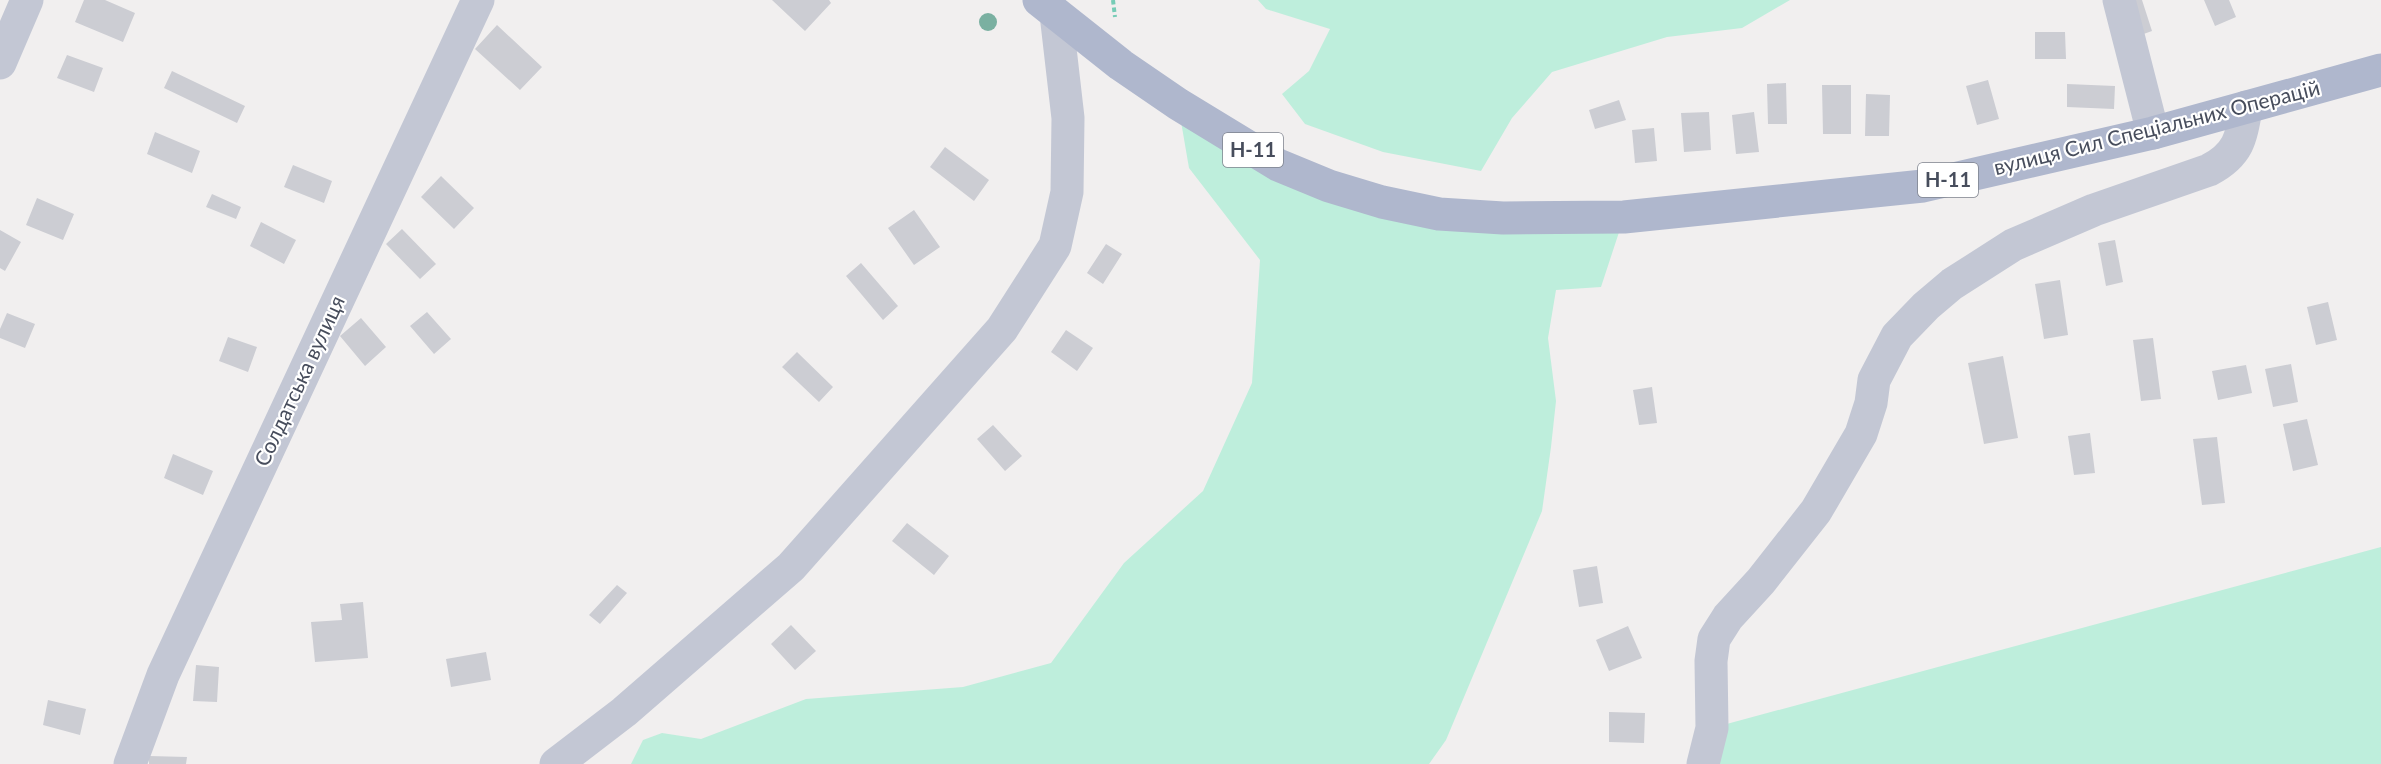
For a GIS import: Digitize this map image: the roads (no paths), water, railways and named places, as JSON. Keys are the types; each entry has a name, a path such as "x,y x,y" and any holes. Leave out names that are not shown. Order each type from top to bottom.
{"main road":[{"name":"вулиця Сил Спеціальних Операцій","path":"1047,7 1121,65 1178,104 1278,165 1329,186 1382,202 1439,213 1503,218 1624,218 1923,186 2152,133 2381,70"}],"street":[{"path":"0,63 27,0"},
{"name":"Солдатська вулиця","path":"130,764 163,675 478,0"},
{"path":"2120,0 2152,133"},
{"path":"556,764 624,712 791,567 1002,329 1055,246 1067,192 1068,117 1047,7"},
{"path":"1703,764 1706,761 1712,728 1711,661 1714,639 1728,617 1761,581 1816,511 1861,434 1874,380 1897,336 1926,306 1952,284 2013,245 2094,210 2209,170 2225,161 2243,133 2247,107"}]}
